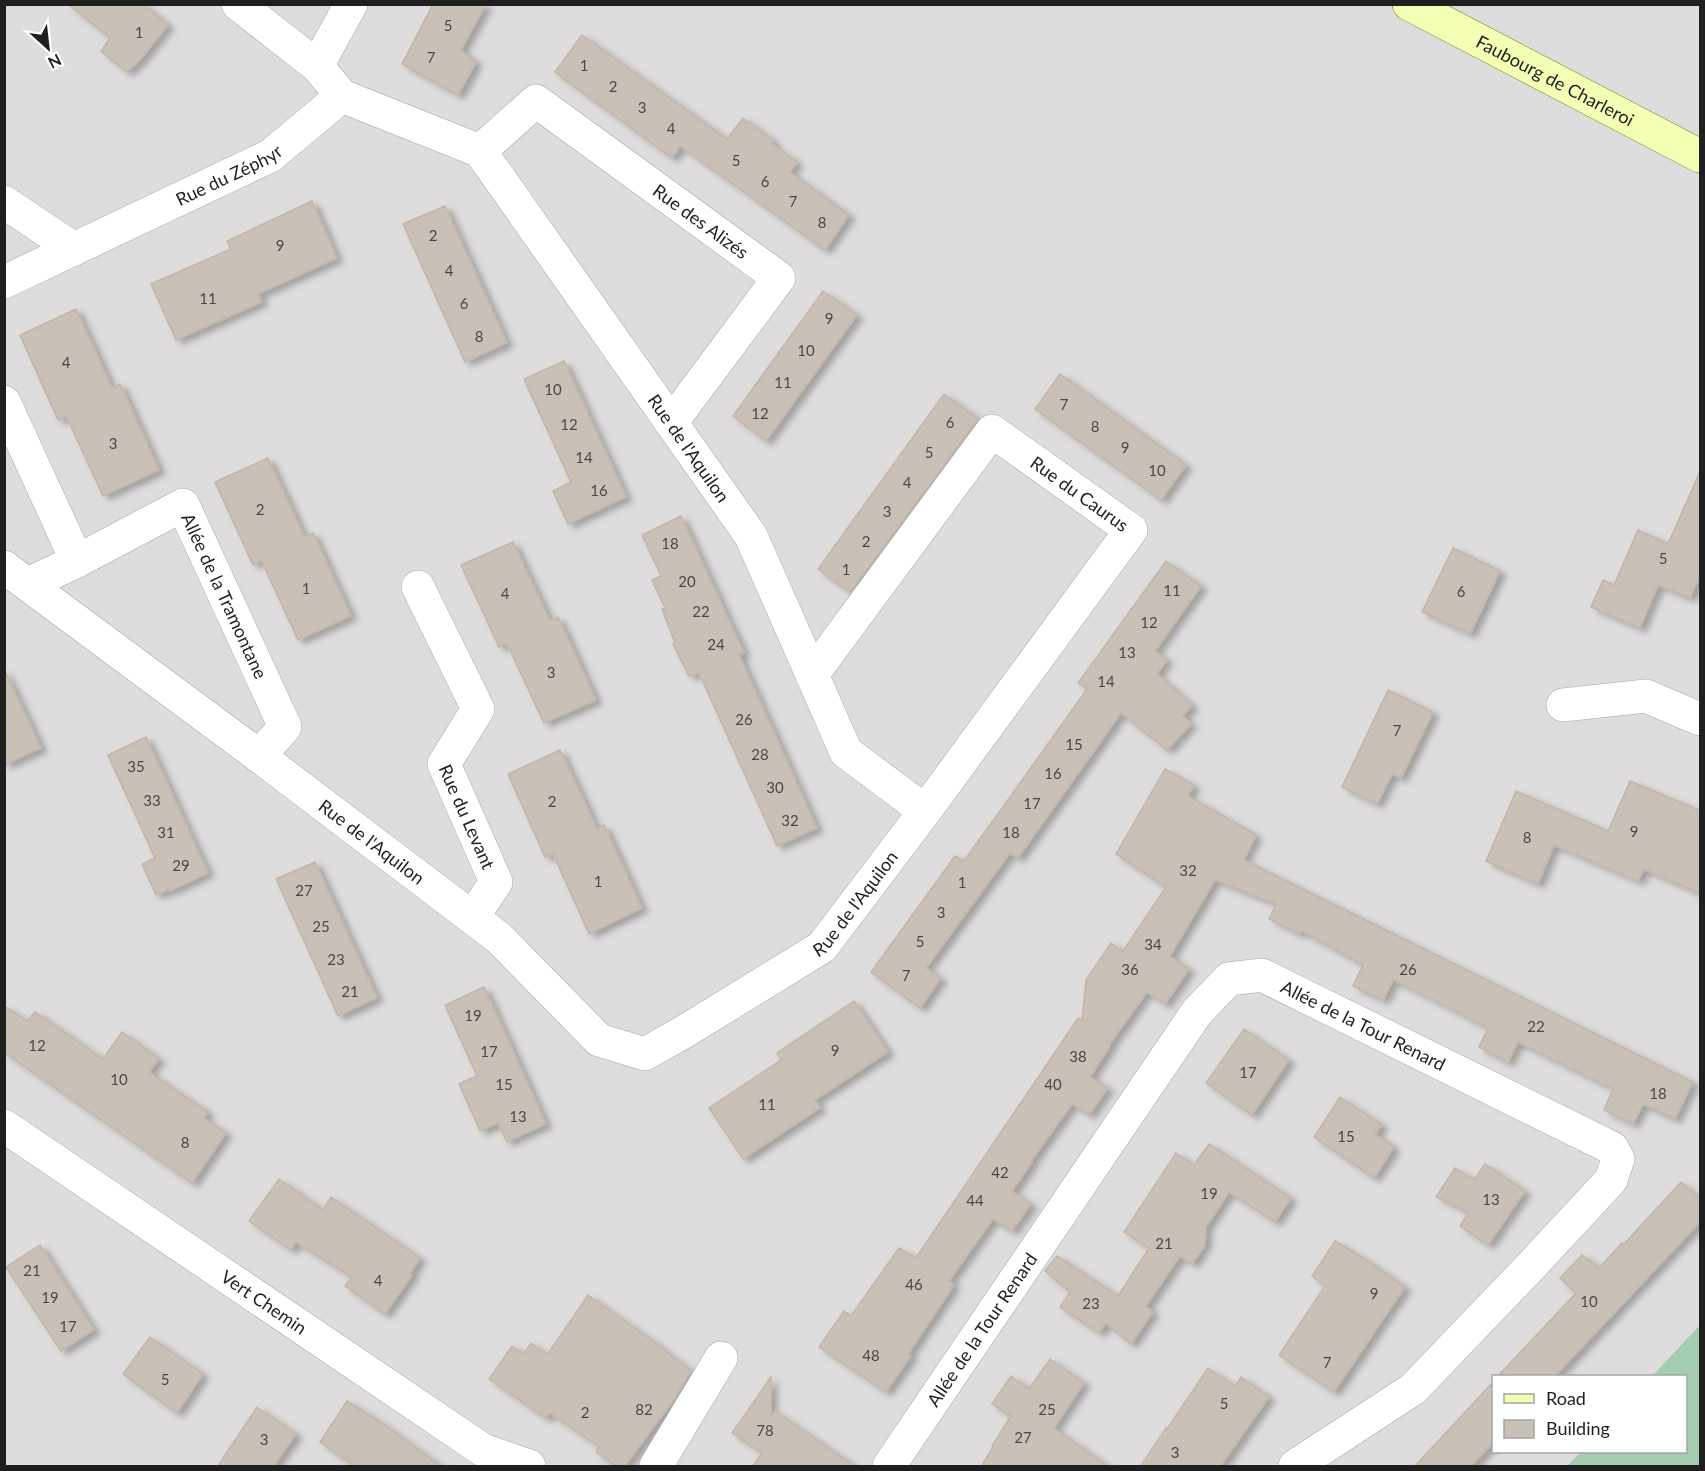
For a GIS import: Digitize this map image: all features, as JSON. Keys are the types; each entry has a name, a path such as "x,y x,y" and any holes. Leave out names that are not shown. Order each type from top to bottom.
{"main road":[{"name":"Faubourg de Charleroi","path":"1409,4 1701,156"}],"street":[{"path":"238,4 317,66 342,96 480,151"},
{"path":"317,66 351,4"},
{"name":"Rue du Zéphyr","path":"4,282 270,156 342,96"},
{"name":"Rue des Alizés","path":"480,151 536,101 779,278 671,423"},
{"name":"Rue de l'Aquilon","path":"16,576 499,938 599,1040 645,1054 822,947 925,811 846,752 751,536 480,151"},
{"path":"4,202 74,249"},
{"path":"4,402 77,561"},
{"name":"Rue du Caurus","path":"812,675 992,431 1131,530 925,811"},
{"name":"Allée de la Tramontane","path":"16,576 77,561 183,506 285,727 259,756"},
{"name":"Rue du Levant","path":"418,587 478,709 444,764 496,882 472,918"},
{"path":"1563,705 1646,696 1701,719"},
{"name":"Allée de la Tour Renard","path":"889,1467 1197,1012 1229,979 1262,975 1612,1148 1618,1159 1611,1180 1413,1389 1295,1467"},
{"name":"Vert Chemin","path":"4,1126 483,1450 529,1467"},
{"path":"656,1467 721,1358"}],"shaded area":[{"path":"5,5 1700,5 1700,1325 1653,1375 1492,1375 1492,1453 1580,1453 1567,1466 5,1466"}],"green space":[{"path":"1700,1325 1700,1466 1567,1466 1580,1453 1687,1453 1687,1375 1653,1375"}],"building":[{"path":"68,4 143,4 168,25 139,61 127,72 101,51 110,38"},
{"path":"433,4 486,4 461,50 476,62 458,95 402,64"},
{"path":"582,35 727,139 743,118 773,140 772,144 797,162 790,172 849,215 825,250 680,146 672,158 555,72"},
{"path":"312,201 337,258 258,294 262,302 176,340 151,284 231,249 227,241"},
{"path":"445,206 507,343 465,362 403,224"},
{"path":"823,291 857,315 766,441 733,416"},
{"path":"76,309 112,388 120,384 159,470 103,496 66,416 58,420 20,335"},
{"path":"564,361 626,497 568,524 553,491 571,482 524,379"},
{"path":"1060,374 1186,465 1161,500 1035,409"},
{"path":"944,394 978,419 850,592 818,569"},
{"path":"268,458 304,536 313,533 351,616 298,640 261,560 253,565 215,482"},
{"path":"1701,469 1701,573 1690,598 1658,585 1640,628 1591,607 1603,580 1614,585 1638,530 1668,544"},
{"path":"681,516 744,653 739,655 817,828 777,846 699,673 689,676 673,644 675,643 662,609 665,608 652,580 661,576 642,535"},
{"path":"513,542 550,621 558,617 596,700 544,723 507,644 499,647 461,565"},
{"path":"1453,548 1500,571 1470,634 1422,612"},
{"path":"1166,561 1201,586 1155,651 1167,660 1157,674 1192,705 1183,716 1191,724 1167,750 1121,713 1018,858 1010,853 926,968 941,978 920,1008 871,972 955,856 964,861 1087,689 1078,683"},
{"path":"4,669 41,748 4,765"},
{"path":"1388,690 1433,712 1401,778 1392,774 1377,804 1342,787"},
{"path":"146,737 208,873 156,895 142,864 155,858 108,755"},
{"path":"560,750 597,829 604,825 642,908 589,934 553,854 545,857 508,774"},
{"path":"1165,769 1194,785 1188,796 1256,835 1244,860 1693,1082 1675,1119 1643,1104 1633,1124 1604,1110 1613,1089 1518,1042 1508,1062 1479,1047 1488,1028 1432,999 1393,980 1383,1000 1353,986 1363,965 1302,931 1300,934 1269,919 1276,904 1215,880 1170,956 1189,969 1165,1004 1147,992 1109,1045 1090,1077 1108,1088 1089,1115 1072,1104 1012,1191 1031,1204 1012,1231 993,1219 949,1281 954,1285 908,1354 911,1356 886,1392 819,1347 844,1311 851,1316 899,1248 916,1258 1078,1018 1082,1021 1086,980 1111,943 1123,951 1166,887 1116,854"},
{"path":"1630,781 1701,811 1701,894 1644,869 1638,881 1554,845 1538,884 1486,861 1516,791 1608,831"},
{"path":"315,862 377,998 338,1016 276,879"},
{"path":"484,987 546,1124 507,1142 498,1123 480,1131 459,1084 477,1076 445,1005"},
{"path":"854,1001 888,1052 815,1100 820,1108 743,1159 709,1108 781,1060 777,1053"},
{"path":"4,1006 27,1021 35,1012 103,1059 122,1032 159,1059 149,1072 208,1112 204,1118 226,1133 192,1183 4,1052"},
{"path":"1244,1029 1289,1060 1252,1115 1206,1083"},
{"path":"1340,1097 1382,1125 1375,1134 1394,1147 1374,1178 1314,1137"},
{"path":"1209,1144 1291,1198 1275,1222 1229,1192 1206,1227 1205,1245 1192,1264 1180,1256 1146,1306 1153,1312 1131,1344 1106,1323 1099,1333 1060,1307 1070,1292 1045,1271 1057,1256 1118,1296 1149,1248 1124,1232 1176,1153 1194,1165"},
{"path":"1485,1164 1525,1191 1488,1245 1460,1226 1469,1212 1436,1197 1455,1168 1474,1180"},
{"path":"279,1179 323,1210 331,1197 420,1258 410,1274 412,1275 385,1314 345,1286 352,1277 296,1242 291,1250 249,1221"},
{"path":"1681,1182 1701,1200 1701,1221 1556,1375 1499,1375 1576,1293 1560,1278 1582,1255 1599,1268 1622,1243 1624,1244"},
{"path":"1335,1241 1405,1287 1334,1392 1279,1355 1325,1286 1312,1276"},
{"path":"40,1245 94,1330 61,1351 6,1267"},
{"path":"588,1295 691,1371 673,1401 624,1467 617,1467 596,1452 599,1447 550,1413 546,1418 489,1379 512,1346 524,1354 531,1343 547,1355"},
{"path":"150,1337 203,1374 177,1413 123,1374"},
{"path":"1050,1359 1084,1383 1054,1428 1109,1467 981,1467 1011,1416 992,1404 1011,1376 1029,1389"},
{"path":"1208,1368 1235,1386 1241,1377 1269,1397 1220,1467 1140,1467 1167,1429"},
{"path":"771,1377 771,1417 775,1411 856,1467 752,1467 762,1453 732,1433"},
{"path":"1492,1383 1492,1444 1470,1467 1414,1467"},
{"path":"347,1401 385,1425 442,1467 356,1467 320,1442"},
{"path":"257,1407 296,1434 273,1467 217,1467"}]}
